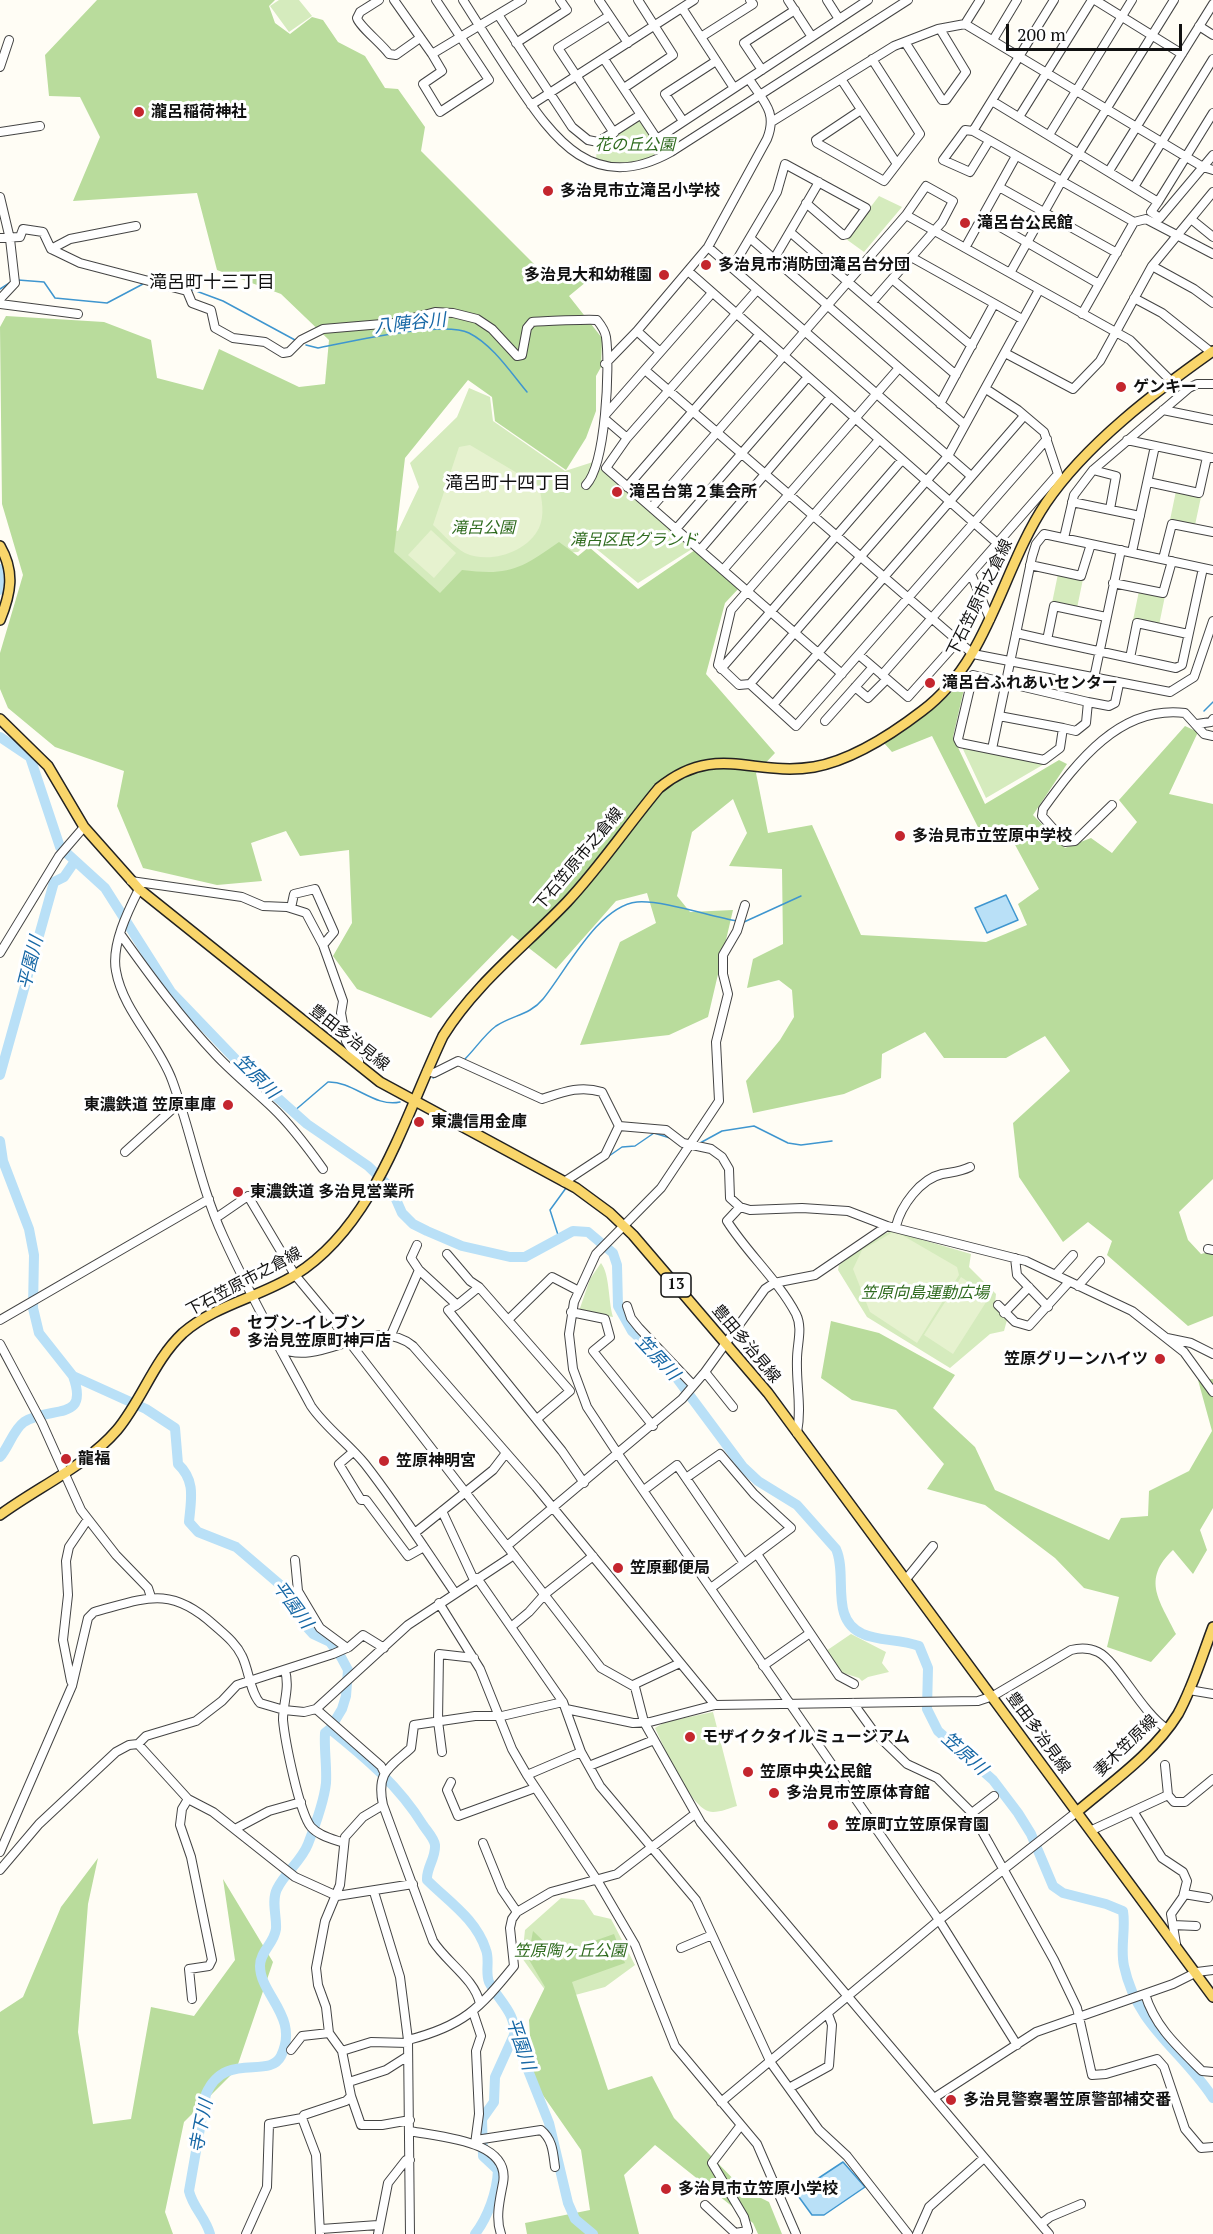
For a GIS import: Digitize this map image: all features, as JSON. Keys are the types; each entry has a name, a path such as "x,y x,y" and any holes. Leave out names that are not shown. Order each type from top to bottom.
{"main road":[{"name":"下石笠原市之倉線","path":"0,1515 63,1474 108,1439 131,1411 164,1356 182,1334 200,1320 295,1275 318,1259 345,1232 360,1213 374,1186 427,1071 457,1013 478,988 568,901 658,788 674,776 693,767 714,762 790,769 839,760 894,731 924,709 955,680 974,654 1029,531 1060,478 1172,382 1212,352"},
{"path":"0,546 10,564 11,582 0,620"},
{"name":"豊田多治見線","path":"0,719 48,766 84,827 139,889 358,1067 413,1101 564,1182 610,1213 727,1344 797,1433 907,1578 1197,1972 1213,1997"},
{"name":"妻木笠原線","path":"1078,1811 1154,1744 1167,1729 1189,1690 1213,1627"}],"street":[{"path":"379,0 360,12 357,18 358,24 380,41 389,54 396,55 420,38"},
{"path":"394,0 442,71 423,84 440,112 489,80 436,0"},
{"path":"463,0 551,133 580,158 609,166 630,167 657,160 760,97 908,0"},
{"path":"432,54 499,16 521,0"},
{"path":"516,43 567,10 560,0"},
{"path":"599,0 628,43"},
{"path":"624,88 673,55 638,0"},
{"path":"531,105 694,0"},
{"path":"701,37 753,4 750,0"},
{"path":"788,0 812,37"},
{"path":"827,0 839,19"},
{"path":"604,59 657,139 868,0"},
{"path":"965,24 980,0"},
{"path":"993,40 1017,0"},
{"path":"973,131 1054,0"},
{"path":"1019,117 1093,0 1182,54"},
{"path":"1048,135 1132,0"},
{"path":"1010,273 1061,182 1174,0"},
{"path":"1109,171 1213,4"},
{"path":"682,8 734,88"},
{"path":"762,70 744,43 795,10"},
{"path":"499,16 572,127 588,140 594,144 640,115"},
{"path":"609,16 558,48 614,133"},
{"path":"772,121 872,59 905,42 940,29 965,24 1047,71 1203,167 1213,170"},
{"path":"1199,26 1213,35"},
{"path":"905,42 942,100 946,100 966,72 940,29"},
{"path":"0,68 9,40"},
{"path":"1134,187 1213,58"},
{"path":"861,110 816,140 817,143 884,181 920,134 872,59"},
{"path":"683,121 665,94 716,61"},
{"path":"605,364 638,331 708,246 767,139 772,121 749,79"},
{"path":"841,79 897,164"},
{"path":"992,101 1158,202"},
{"path":"1213,113 1151,212 1160,218 1213,156"},
{"path":"0,132 40,126"},
{"path":"989,141 970,172 943,160 965,130 973,131 1134,222 1146,219 1213,254"},
{"path":"965,248 1016,156"},
{"path":"732,268 777,192 785,164 866,208 847,234 843,235 806,203"},
{"path":"774,259 819,182"},
{"path":"652,507 906,215 925,187 953,201 934,231 872,302"},
{"path":"999,187 1117,253"},
{"path":"0,197 10,239 15,280 0,299"},
{"path":"1005,353 1073,389 1100,361 1152,266 1211,197"},
{"path":"906,215 1130,340 1172,382"},
{"path":"982,217 1099,284"},
{"path":"1191,219 1213,237"},
{"path":"1082,314 1134,222"},
{"path":"51,249 70,239 136,226"},
{"path":"0,238 20,237 23,229 43,232 51,249 80,262 187,291 192,303 211,310 215,328 233,338 265,342 284,353 324,329 406,321 435,312 453,312 477,319 492,329 517,356 522,355 527,328 532,322 573,322 590,318 597,320 606,335 606,417 594,472 586,485"},
{"path":"790,232 956,375"},
{"path":"750,238 965,425"},
{"path":"708,246 971,476"},
{"path":"911,257 1022,319"},
{"path":"1152,266 1194,289 1213,303"},
{"path":"688,271 878,441 998,543"},
{"path":"892,279 972,346"},
{"path":"757,290 627,438 606,468 842,674"},
{"path":"878,441 731,610 718,665 739,685 750,684 948,456 1039,290"},
{"path":"606,417 712,293"},
{"path":"1134,298 1162,313 1212,352"},
{"path":"0,304 78,314"},
{"path":"940,404 994,304"},
{"path":"638,331 660,352"},
{"path":"627,487 759,335"},
{"path":"723,570 899,368"},
{"path":"645,370 974,654 1119,684 1170,692 1184,686 1194,677 1213,621"},
{"path":"676,529 807,378"},
{"path":"1064,538 1074,495 1094,470 1189,388 1197,384 1213,384"},
{"path":"855,687 868,698 998,543 1060,478 1044,432 986,389"},
{"path":"700,550 830,398"},
{"path":"1163,410 1213,420"},
{"path":"773,705 1024,416"},
{"path":"606,417 627,438"},
{"path":"750,684 796,726 1047,439"},
{"path":"1127,440 1210,457 1199,493 1148,482"},
{"path":"1132,552 1155,446"},
{"path":"721,669 902,460"},
{"path":"1094,470 1116,476 1110,509"},
{"path":"1072,502 1140,516"},
{"path":"1163,559 1172,524 1213,532"},
{"path":"992,749 1030,566 1036,544 1044,534 1213,570"},
{"path":"1030,566 1081,576 1090,544"},
{"path":"1094,678 1121,550"},
{"path":"1113,583 1163,593 1173,561"},
{"path":"1016,633 1176,668 1182,665 1203,568"},
{"path":"971,574 990,619"},
{"path":"1047,640 1054,606 1106,617"},
{"path":"1130,658 1137,623 1188,634"},
{"path":"858,655 908,697 958,641"},
{"path":"825,721 873,667"},
{"path":"1063,728 1060,748 1044,760 960,743 958,739 973,675 1109,706 1115,703 1119,684"},
{"path":"999,716 1076,731 1086,723 1088,702"},
{"path":"1112,804 1075,841 1065,842 1042,816 1042,809 1074,766 1130,720 1172,712 1185,714 1197,724 1204,734 1213,736"},
{"path":"1197,724 1211,722 1213,719"},
{"path":"0,953 59,856 84,827"},
{"path":"131,881 141,880 162,887 232,895 262,906 291,908 306,914 323,945 343,1002 341,1013 346,1041 359,1061 358,1067"},
{"path":"139,889 128,910 115,957 119,983 171,1078 216,1218 252,1296 317,1416 353,1452 416,1532 455,1593"},
{"path":"291,908 294,894 315,889 334,932 323,945"},
{"path":"745,905 737,932 723,955 723,974 728,994 717,1042 719,1101 661,1188 596,1254 577,1290 569,1334 577,1382 587,1407 618,1454 763,1666 792,1703 939,1920 1017,2045"},
{"path":"121,935 157,986 213,1052 242,1082 274,1109 303,1141 323,1169"},
{"path":"427,1071 434,1073 461,1063 542,1099 574,1088 602,1092 619,1126"},
{"path":"125,1152 179,1102"},
{"path":"619,1126 666,1130 690,1145 711,1149 722,1157 729,1169 730,1198 740,1207 750,1210 802,1208 848,1211 887,1226 896,1226 966,1248 1015,1258 1056,1274 1132,1311 1190,1359 1213,1392"},
{"path":"564,1182 605,1155 619,1126"},
{"path":"896,1226 898,1215 920,1185 940,1174 956,1173 970,1167"},
{"path":"216,1218 248,1196 295,1275 601,1668 633,1685 644,1722 695,1814 1049,2234"},
{"path":"0,1320 209,1198"},
{"path":"740,1207 727,1221 796,1315 799,1326 797,1378 801,1412 797,1433"},
{"path":"507,1546 653,1426 682,1399 727,1344 757,1298 774,1283 815,1275 887,1226"},
{"path":"417,1245 411,1258 419,1270 458,1305"},
{"path":"447,1254 508,1319 570,1391 537,1419"},
{"path":"1056,1274 1073,1255"},
{"path":"1015,1258 1016,1272 1048,1307"},
{"path":"1078,1286 1100,1261"},
{"path":"391,1335 419,1270"},
{"path":"508,1319 552,1277 577,1290"},
{"path":"998,1305 1015,1322 1029,1326 1069,1282"},
{"path":"479,1287 458,1305 448,1310 537,1419 584,1483"},
{"path":"1004,1313 1029,1287"},
{"path":"627,1306 631,1318 639,1328 693,1385"},
{"path":"572,1312 605,1319 610,1337 593,1351 653,1426"},
{"path":"280,1348 296,1353 369,1337 391,1335 407,1341 421,1353 593,1556 715,1706"},
{"path":"1166,1338 1191,1343 1213,1354"},
{"path":"0,1344 42,1423 63,1474 88,1519 116,1555 148,1588 151,1597"},
{"path":"705,1372 733,1407"},
{"path":"353,1452 339,1464 361,1500 366,1500 408,1556 424,1547"},
{"path":"416,1532 493,1470 506,1453"},
{"path":"686,1478 720,1454 754,1494 791,1528 711,1588"},
{"path":"644,1490 677,1465 744,1563"},
{"path":"442,1511 475,1579 565,1705 581,1752 600,1786 696,1900 771,2062 819,2130 847,2156 908,2234"},
{"path":"72,1686 63,1640 68,1595 66,1561 69,1546 88,1519"},
{"path":"907,1578 933,1546"},
{"path":"757,1554 839,1676 854,1684"},
{"path":"0,1852 72,1686 88,1618 94,1612 151,1597 186,1604 197,1609 234,1643 260,1703 284,1710 304,1712 316,1709 343,1687 408,1625 514,1555"},
{"path":"511,1627 545,1594 593,1556"},
{"path":"295,1560 298,1591 320,1628 345,1649"},
{"path":"439,1603 474,1658 527,1775 597,1880 635,1946 675,2046 757,2144 796,2234"},
{"path":"763,1666 810,1633"},
{"path":"0,1870 39,1824 124,1746 138,1744 146,1736 196,1722 222,1701 232,1688 333,1654 345,1649 363,1635 384,1648"},
{"path":"382,1776 411,1748 414,1725 565,1705 633,1723 715,1706 978,1701 993,1696 1071,1650 1097,1651 1110,1663 1143,1706 1167,1729"},
{"path":"442,1752 438,1721 439,1654 474,1658"},
{"path":"633,1685 680,1663"},
{"path":"285,1670 288,1683 284,1710 286,1740 301,1802 313,1828 344,1843"},
{"path":"1189,1690 1213,1694"},
{"path":"853,1703 874,1732 908,1764 937,1778 972,1813 1054,1960 1077,2008 1092,2075 1106,2074 1157,2059 1164,2067 1190,2138 1201,2148 1213,2147"},
{"path":"316,1709 381,1766 382,1776 379,1787 383,1804 433,1941 441,1953 476,1990 480,2004"},
{"path":"589,1766 654,1740"},
{"path":"138,1744 188,1798 235,1829 282,1869 295,1877 336,1896 374,1892 413,1884"},
{"path":"527,1775 581,1752"},
{"path":"1165,1765 1168,1795 1174,1802 1185,1802 1213,1779"},
{"path":"451,1782 447,1790 458,1816 535,1788"},
{"path":"1092,1830 1168,1795"},
{"path":"972,1813 994,1796"},
{"path":"188,1798 182,1809 180,1825 191,1857 212,1960 209,1966 189,1969 192,1999"},
{"path":"235,1829 268,1811 301,1802"},
{"path":"383,1804 369,1812 347,1832 340,1884 325,1921 316,1968 318,1985 326,2007 329,2032 342,2051 351,2096 361,2125 382,2125 410,2120"},
{"path":"721,2103 939,1920 1078,1811"},
{"path":"1133,1811 1162,1858 1186,1877 1184,1894 1171,1914 1176,1944"},
{"path":"342,2051 371,2042 408,2042 437,2033 473,2013 514,1966 510,1924 518,1912 551,1892 624,1870 695,1814"},
{"path":"483,1843 502,1890 518,1912"},
{"path":"374,1892 400,1977 408,2042 410,2234"},
{"path":"1184,1894 1208,1898"},
{"path":"1173,1925 1196,1926"},
{"path":"681,1948 712,1935"},
{"path":"934,2098 1036,2032 1145,1994 1197,1972 1213,1970"},
{"path":"1145,1994 1150,2011 1160,2028 1202,2071 1213,2072"},
{"path":"473,2013 481,2036 476,2051 479,2142 501,2163 505,2172 498,2210 501,2234"},
{"path":"789,2088 829,2066 832,2025 828,2014"},
{"path":"291,2050 302,2036 329,2032"},
{"path":"349,2082 386,2070 408,2056"},
{"path":"246,2234 267,2187 269,2124 302,2118 304,2115 346,2102 351,2096"},
{"path":"302,2118 316,2155 321,2231 378,2230 388,2183 406,2160 410,2160"},
{"path":"705,2205 735,2233 748,2230 744,2217 712,2163 741,2125"},
{"path":"410,2131 479,2142 541,2130 548,2135 552,2145 555,2167"},
{"path":"917,2234 929,2207 984,2158"},
{"path":"1041,2224 1050,2217 1081,2204"}],"green space":[{"path":"97,0 275,0 269,6 275,23 290,34 312,17 323,20 338,42 365,56 385,88 398,89 425,127 421,151 538,268 578,272 586,282 569,296 602,338 601,367 596,376 596,411 586,438 566,470 495,421 492,397 468,380 405,458 394,552 440,593 462,570 492,572 514,568 534,559 559,542 578,556 589,547 638,589 695,550 740,587 725,603 706,674 775,753 756,773 768,833 812,825 861,935 986,942 1027,925 1018,904 1039,889 1013,841 985,841 932,736 892,752 884,743 929,713 967,676 953,737 985,804 1059,760 1067,764 1033,815 1065,848 1091,838 1112,853 1137,822 1119,800 1185,726 1198,732 1169,794 1213,804 1213,1179 1179,1212 1188,1240 1201,1254 1213,1251 1213,1316 1188,1326 1107,1255 1112,1241 1088,1222 1063,1242 1019,1177 1013,1123 1070,1071 1045,1036 1006,1058 944,1058 925,1032 882,1054 881,1078 844,1094 753,1113 746,1081 780,1040 794,1017 792,990 779,980 747,988 753,959 783,944 782,869 729,866 747,833 733,799 692,832 677,896 690,912 733,910 708,1017 669,1035 580,1045 620,942 656,923 647,893 616,901 556,969 512,935 431,1018 357,989 333,956 352,923 349,850 300,856 286,831 251,843 262,881 217,885 143,868 117,806 124,771 55,747 8,708 0,689 0,653 23,575 2,504 0,327 6,316 104,322 151,340 157,378 203,390 219,349 299,387 325,384 329,340 281,294 217,270 197,193 73,201 100,137 80,97 49,96 45,55"},
{"path":"279,0 299,0 312,16 289,32 270,6"},
{"name":"花の丘公園","path":"637,121 642,122 663,154 630,163 596,160 597,148"},
{"path":"879,196 902,207 864,252 846,239"},
{"name":"滝呂公園","path":"469,388 490,397 493,421 565,471 593,462 692,549 638,583 588,542 578,552 553,554 400,628 376,527 398,531 419,487 410,463 457,417"},
{"path":"470,445 539,486 542,502 541,523 533,537 517,550 496,557 475,556 465,553 433,525 459,447"},
{"path":"1176,491 1201,497 1195,525 1170,520"},
{"path":"431,530 456,553 434,578 408,555"},
{"path":"1058,574 1083,579 1077,608 1052,603"},
{"path":"1139,591 1165,596 1159,625 1133,620"},
{"path":"961,745 1046,763 986,798"},
{"name":"笠原向島運動広場","path":"892,1231 971,1254 969,1267 996,1294 995,1303 1007,1320 1004,1331 990,1334 950,1368 867,1317 838,1270 839,1265 875,1237"},
{"path":"895,1231 957,1267 959,1275 917,1343 870,1312 853,1269 862,1250"},
{"path":"601,1263 606,1274 613,1317 579,1311 590,1279"},
{"path":"961,1277 990,1296 953,1354 924,1335"},
{"path":"831,1321 879,1333 955,1375 933,1408 975,1447 995,1490 1109,1540 1121,1518 1148,1516 1149,1491 1189,1471 1212,1431 1198,1380 1213,1379 1213,1508 1200,1530 1207,1550 1193,1574 1173,1550 1158,1571 1156,1591 1176,1634 1151,1662 1107,1647 1119,1597 1084,1588 1055,1558 985,1505 927,1489 944,1464 896,1410 852,1400 821,1378"},
{"path":"851,1634 886,1652 882,1663 889,1672 868,1677 862,1681 840,1672 826,1651"},
{"path":"713,1712 737,1806 713,1812 696,1802 687,1790 655,1728 665,1722"},
{"path":"98,1858 88,1904 78,2032 93,2124 131,2119 151,2007 194,2016 235,1960 223,1879 273,1962 236,2070 184,2122 165,2212 173,2234 0,2234 0,2012 23,1997 61,1907"},
{"name":"笠原陶ヶ丘公園","path":"561,1898 584,1900 594,1915 611,1919 635,1965 605,1987 553,2001 522,1958 525,1930"},
{"path":"533,1931 563,1960 594,1941 614,1934 625,1963 572,1982 608,2090 652,2076 674,2118 743,2189 769,2202 782,2234 758,2234 753,2223 655,2145 624,2175 639,2234 527,2234 525,2223 590,2210 581,2150 533,2081 529,2020 545,1987 528,1958"}],"water":[{"path":"1006,895 1018,920 987,933 975,908"},
{"path":"843,2162 865,2187 824,2215 812,2215 796,2193"}],"waterway":[{"name":"八陣谷川","path":"164,279 223,301 295,340"},
{"name":"八陣谷川","path":"18,280 44,282 55,298 107,303 143,284"},
{"name":"八陣谷川","path":"0,289 11,282"},
{"name":"八陣谷川","path":"306,345 318,348 395,333 418,330 456,330 478,338 501,360 527,392"},
{"name":"笠原川","path":"0,569 0,590"},
{"path":"1204,711 1213,702"},
{"name":"笠原川","path":"0,737 30,757 60,847 105,888 171,992 243,1067 307,1124 368,1166 391,1188 402,1213 413,1224 462,1246 510,1257 525,1257 573,1231 588,1232 613,1253 617,1265 618,1306 632,1331 658,1355 660,1365 676,1377 743,1467 758,1481 797,1505 836,1549 843,1608 846,1618 853,1627 869,1636 919,1646 928,1668 927,1709 938,1731 993,1780 1018,1813 1031,1834 1053,1886 1063,1893 1106,1904 1123,1911 1124,1966 1139,2006 1213,2098"},
{"name":"平園川","path":"0,1075 54,882 64,877 75,861"},
{"path":"744,922 801,896"},
{"path":"465,1059 496,1026 527,1012 538,1004 596,927 623,906 637,902 660,903 737,921"},
{"path":"433,1078 454,1067"},
{"path":"293,1112 328,1082 346,1086 382,1101 400,1102"},
{"path":"700,1143 722,1131 754,1126 788,1143 801,1145 832,1141"},
{"path":"609,1156 622,1147 635,1146 654,1133 670,1138"},
{"name":"平園川","path":"0,1141 3,1161 29,1229 34,1255 33,1308 39,1333 73,1376 146,1409 175,1428 178,1464 184,1470 190,1484 189,1522 198,1532 236,1547 284,1588 303,1623 313,1634 330,1642 348,1670 346,1696 342,1709 325,1733 326,1783 321,1806 305,1850 284,1877 275,1894 275,1934 260,1966 266,1987 283,2018 286,2042 281,2056 275,2063 235,2069 224,2073 214,2081 206,2094 189,2191 210,2234"},
{"path":"559,1238 550,1210 566,1188"},
{"path":"0,1457 17,1429 24,1422 72,1407 76,1401 77,1391 73,1376"},
{"name":"平園川","path":"330,1729 393,1785 433,1840 435,1850 427,1880 469,1920 481,1939 487,1954 489,1982 513,2020 514,2035 549,2123 568,2203 575,2219 593,2234"},
{"path":"475,2234 491,2204 498,2170 483,2156 482,2119 494,2102 495,2077 514,2035"}],"place":[{"name":"瀧呂稲荷神社","path":"139,112"},
{"name":"多治見市立滝呂小学校","path":"548,191"},
{"name":"滝呂台公民館","path":"965,223"},
{"name":"多治見市消防団滝呂台分団","path":"706,265"},
{"name":"多治見大和幼稚園","path":"664,275"},
{"name":"ゲンキー","path":"1121,387"},
{"name":"滝呂台第２集会所","path":"617,492"},
{"name":"滝呂台ふれあいセンター","path":"930,683"},
{"name":"多治見市立笠原中学校","path":"900,836"},
{"name":"東濃鉄道 笠原車庫","path":"228,1105"},
{"name":"東濃信用金庫","path":"419,1122"},
{"name":"東濃鉄道 多治見営業所","path":"238,1192"},
{"name":"セブン-イレブン 多治見笠原町神戸店","path":"235,1332"},
{"name":"笠原グリーンハイツ","path":"1160,1359"},
{"name":"龍福","path":"66,1459"},
{"name":"笠原神明宮","path":"384,1461"},
{"name":"笠原郵便局","path":"618,1568"},
{"name":"モザイクタイルミュージアム","path":"690,1737"},
{"name":"笠原中央公民館","path":"748,1772"},
{"name":"多治見市笠原体育館","path":"774,1793"},
{"name":"笠原町立笠原保育園","path":"833,1825"},
{"name":"多治見警察署笠原警部補交番","path":"951,2100"},
{"name":"多治見市立笠原小学校","path":"666,2189"}],"district":[{"name":"滝呂町十三丁目","path":"212,283"},
{"name":"滝呂町十四丁目","path":"508,484"}],"park label":[{"name":"滝呂区民グランド","path":"634,540"}],"water label":[{"name":"寺下川","path":"202,2126"}]}
